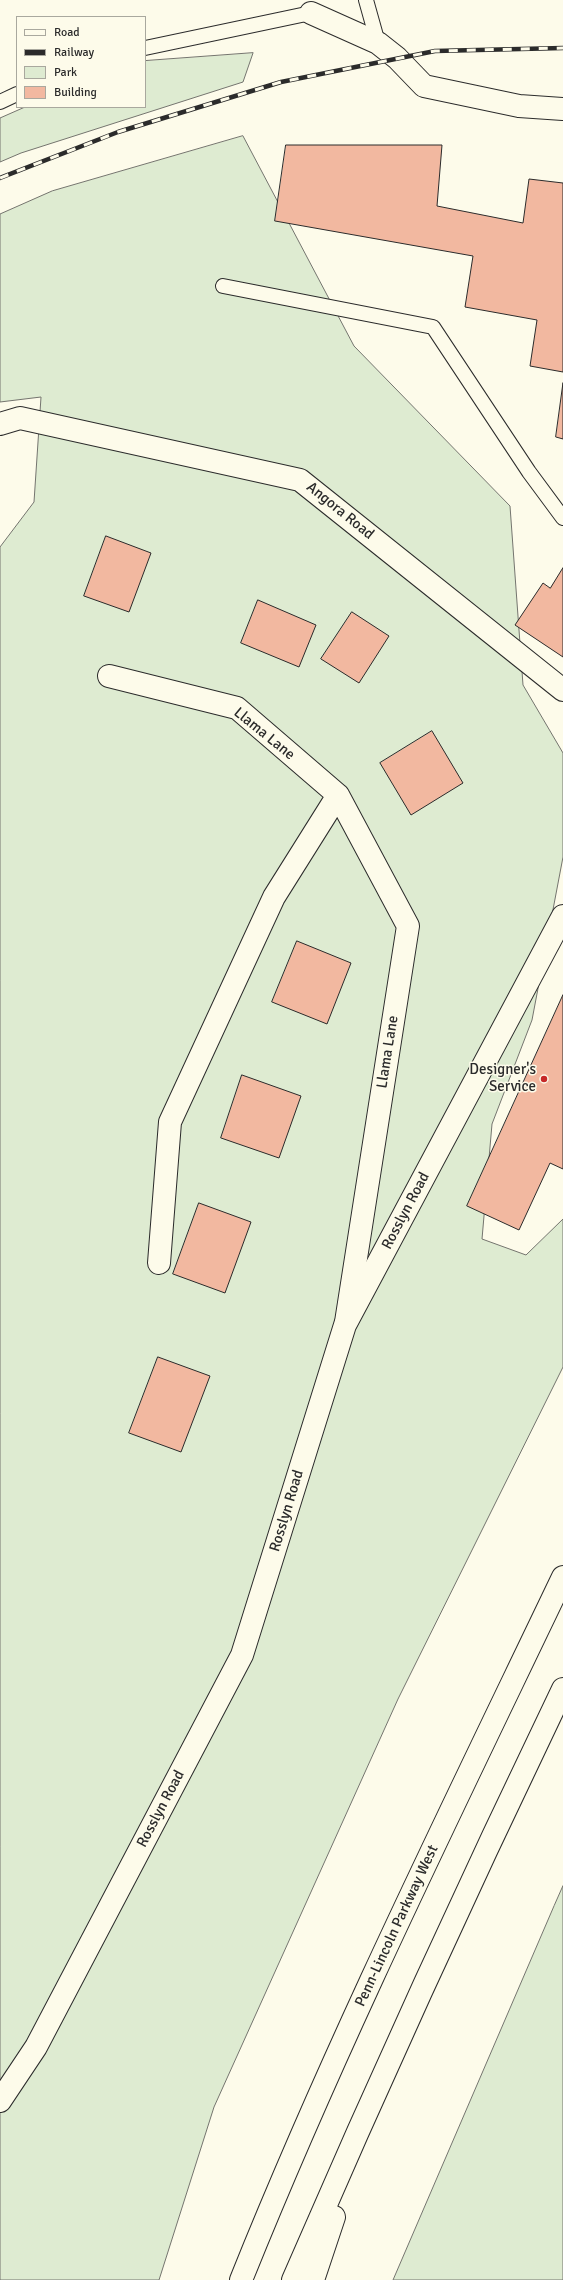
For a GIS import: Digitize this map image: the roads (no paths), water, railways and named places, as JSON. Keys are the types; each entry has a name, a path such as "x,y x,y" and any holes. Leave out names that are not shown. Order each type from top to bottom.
{"main road":[{"path":"311,13 378,44 397,58 424,86 519,106 563,109"},
{"name":"Angora Road","path":"0,424 20,418 300,480 563,690"},
{"name":"Llama Lane","path":"109,676 237,708 338,795 408,926 345,1325"},
{"path":"159,1263 170,1122 274,898 338,795"},
{"name":"Rosslyn Road","path":"0,2101 36,2047 242,1656 345,1325 563,916"},
{"name":"Penn-Lincoln Parkway West","path":"241,2280 340,2051 438,1837 563,1577"},
{"path":"293,2280 383,2071 481,1858 563,1689"},
{"path":"313,2280 383,2071"}],"lane":[{"path":"366,0 378,44"},
{"path":"146,48 311,13"},
{"path":"0,102 16,94"},
{"path":"223,286 433,327 529,472 563,518"}],"railway":[{"path":"0,178 118,132 281,82 435,51 563,48"}],"place":[{"name":"Designer's Service","path":"544,1079"}]}
